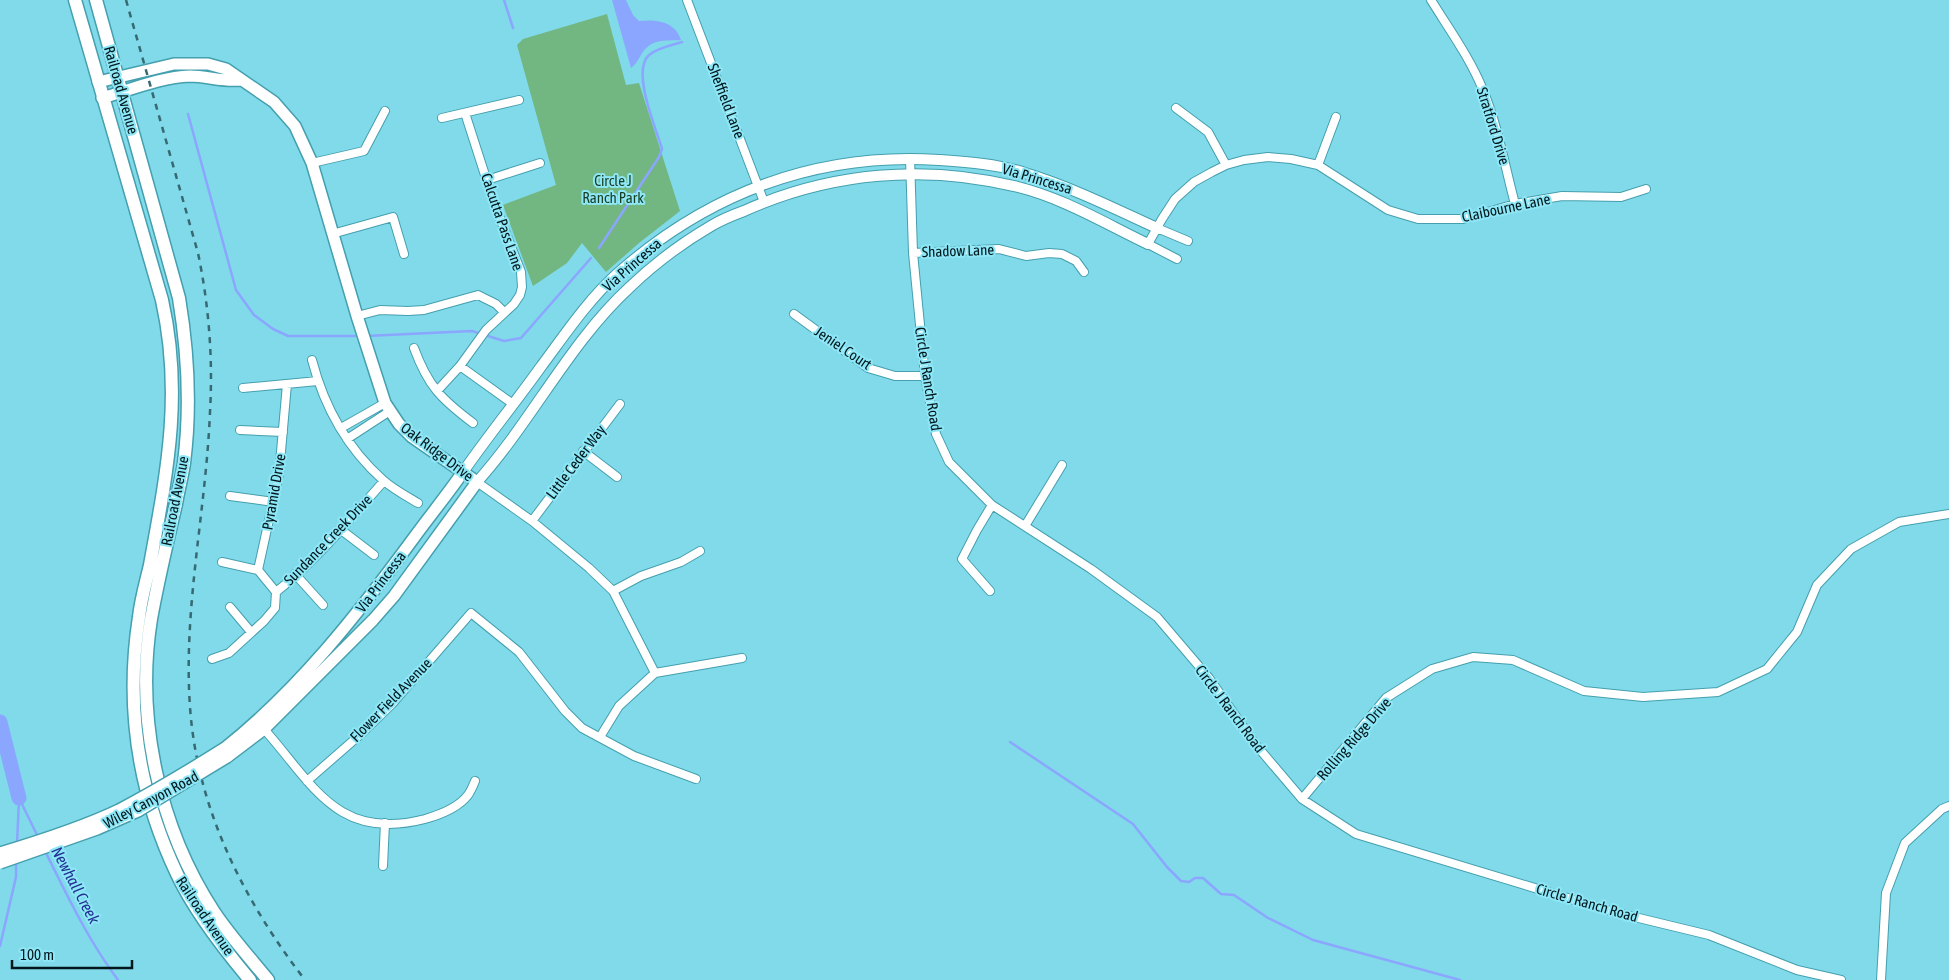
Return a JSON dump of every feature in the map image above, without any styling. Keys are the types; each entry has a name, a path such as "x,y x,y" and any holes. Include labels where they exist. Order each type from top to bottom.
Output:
{"main road":[{"name":"Railroad Avenue","path":"75,0 162,300 168,329 172,366 173,418 166,476 139,615 133,664 133,712 138,758 158,826 177,875 204,919 250,980"},
{"name":"Railroad Avenue","path":"96,0 179,298 185,334 188,386 184,465 151,619 146,693 150,736 158,779 173,832 194,876 215,913 268,980"},
{"name":"Oak Ridge Drive","path":"98,82 159,66 190,63 208,64 226,69 269,98 286,115 303,141 312,164 357,316 388,407 399,424 412,437 477,482"},
{"path":"102,98 188,76 204,77 226,82 240,80"},
{"name":"Via Princessa","path":"259,727 369,600 462,472"},
{"name":"Via Princessa","path":"259,727 344,650 389,602 477,482"},
{"name":"Wiley Canyon Road","path":"0,863 96,829 138,811 226,753 259,727"},
{"name":"Wiley Canyon Road","path":"0,853 79,826 117,810 226,753"}],"street":[{"name":"Sheffield Lane","path":"687,0 764,202"},
{"name":"Stratford Drive","path":"1431,0 1466,55 1483,88 1515,204"},
{"path":"442,118 519,100"},
{"path":"1176,108 1208,132 1226,166"},
{"path":"312,164 364,151 385,111"},
{"name":"Calcutta Pass Lane","path":"437,391 460,366 486,330 514,304 520,295 522,287 521,272 494,203 466,113"},
{"path":"1318,165 1336,117"},
{"name":"Claibourne Lane","path":"1148,244 1175,199 1194,182 1226,166 1244,160 1268,157 1291,159 1318,165 1388,210 1418,219 1464,220 1515,204 1562,196 1621,197 1646,189"},
{"name":"Via Princessa","path":"462,472 589,303 616,275 661,239 690,219 758,186 794,174 848,162 884,159 910,158 993,165 1024,172 1078,192 1188,241"},
{"name":"Circle J Ranch Road","path":"910,158 913,253 925,376 936,434 949,462 992,505 1091,569 1157,617 1209,678 1256,745 1302,800 1356,834 1614,912 1709,935 1797,970 1841,980"},
{"path":"487,180 540,163"},
{"name":"Via Princessa","path":"477,482 586,337 630,287 682,245 712,225 764,202 805,188 835,181 871,176 910,174 973,178 1020,188 1072,207 1177,259"},
{"path":"332,234 393,217 404,254"},
{"name":"Shadow Lane","path":"913,253 999,249 1026,256 1049,253 1062,254 1076,261 1084,272"},
{"path":"357,316 380,310 408,312 424,310 478,295 496,304 504,312"},
{"name":"Jeniel Court","path":"794,314 868,368 895,376 925,376"},
{"path":"414,348 422,370 437,391 448,404 473,423"},
{"path":"312,360 318,381 333,417 356,453 384,481 418,503"},
{"path":"460,366 513,404"},
{"path":"243,388 318,381"},
{"name":"Pyramid Drive","path":"258,570 279,474 287,384"},
{"name":"Little Ceder Way","path":"532,521 620,404"},
{"path":"341,428 388,407"},
{"path":"346,439 388,407"},
{"path":"240,430 284,432"},
{"path":"583,451 617,477"},
{"path":"1025,526 1062,465"},
{"name":"Sundance Creek Drive","path":"212,659 229,653 264,621 275,608 276,592 340,529 384,481"},
{"name":"Oak Ridge Drive","path":"477,482 532,521 613,591 655,673"},
{"path":"230,496 274,502"},
{"path":"990,591 962,559 992,505"},
{"name":"Rolling Ridge Drive","path":"1302,800 1386,698 1432,669 1473,657 1513,660 1584,692 1643,697 1718,692 1767,669 1797,632 1817,585 1851,549 1899,522 1949,514"},
{"path":"340,529 374,555"},
{"path":"613,591 642,576 681,562 700,551"},
{"path":"222,562 258,570 276,592"},
{"path":"295,574 323,605"},
{"path":"230,607 251,632"},
{"name":"Flower Field Avenue","path":"306,782 392,704 471,613 519,652 565,711 582,728 600,737"},
{"path":"696,779 634,756 600,737 619,706 655,673 742,658"},
{"path":"259,727 306,782 326,801 345,814 364,822 407,824 435,816 454,807 468,796 475,781"},
{"path":"1881,980 1886,893 1892,876 1906,843 1942,809 1949,806"},
{"path":"383,866 385,823"}],"green space":[{"name":"Circle J Ranch Park","path":"607,14 626,85 639,83 680,211 606,272 582,243 567,263 533,286 503,205 556,185 517,45 523,39"}],"water":[{"path":"612,0 626,0 633,15 639,21 652,20 670,25 681,40 658,41 654,43 645,50 631,68"}],"waterway":[{"path":"504,0 513,28"},
{"path":"599,248 659,157 662,149 646,100 643,73 644,63 649,55 656,50 682,42"},
{"path":"188,114 236,290 254,315 273,329 288,336 361,336"},
{"path":"366,336 472,331 504,341 521,338 591,258"},
{"path":"0,722 19,798"},
{"path":"1010,742 1133,824 1167,867 1181,881 1189,882 1195,878 1203,878 1221,894 1234,895 1268,918 1313,940 1460,980"},
{"name":"Newhall Creek","path":"19,798 38,837"},
{"path":"17,844 19,799"},
{"name":"Newhall Creek","path":"45,851 88,933 118,980"},
{"path":"0,946 16,877 16,862"}],"railway":[{"path":"126,0 198,253 209,332 211,392 208,449 192,596 190,633 190,707 194,745 202,782 227,852 262,918 305,980"}]}
